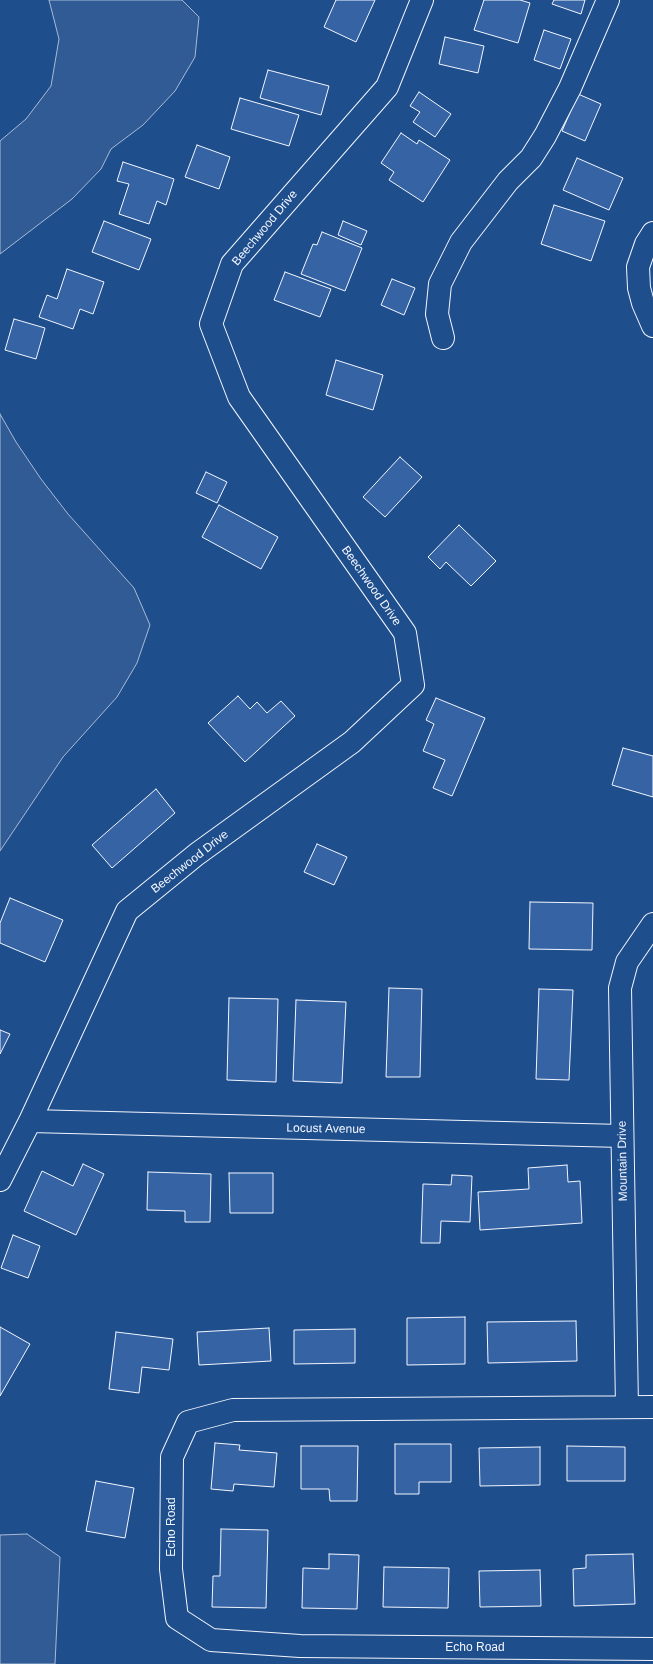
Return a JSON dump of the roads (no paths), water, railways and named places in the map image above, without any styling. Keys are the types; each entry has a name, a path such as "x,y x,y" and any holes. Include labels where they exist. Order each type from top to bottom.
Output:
{"street":[{"name":"Beechwood Drive","path":"0,1180 30,1121 127,912 197,854 352,742 413,685 405,633 239,397 211,324 232,264 386,87 422,0"},
{"path":"442,338 437,314 440,284 461,242 508,181 531,158 545,136 570,88 608,0"},
{"path":"653,234 646,244 638,267 639,288 643,303 653,326"},
{"name":"Mountain Drive","path":"627,1407 620,988 628,962 653,924"},
{"name":"Locust Avenue","path":"30,1121 622,1136"},
{"name":"Echo Road","path":"653,1407 232,1410 188,1422 172,1457 171,1569 177,1618 211,1640 300,1646 653,1649"}]}
